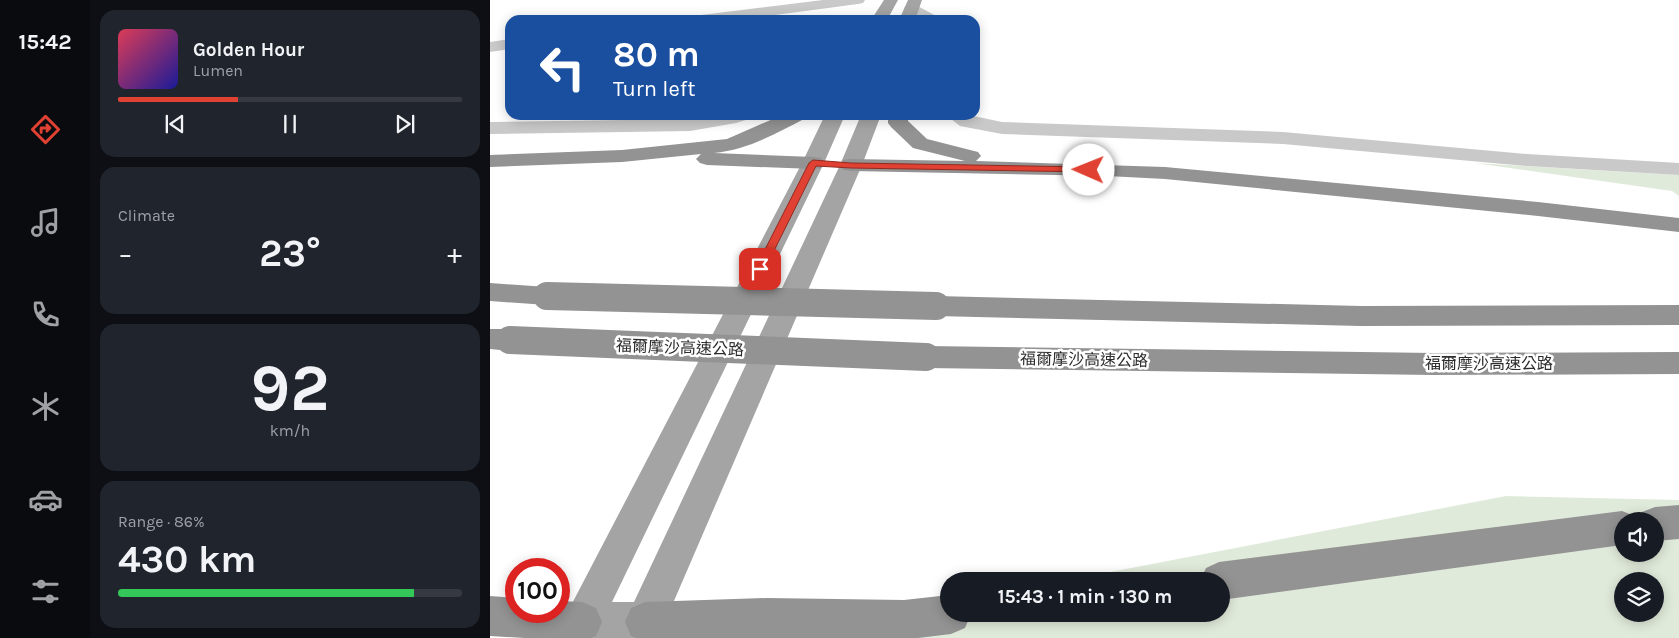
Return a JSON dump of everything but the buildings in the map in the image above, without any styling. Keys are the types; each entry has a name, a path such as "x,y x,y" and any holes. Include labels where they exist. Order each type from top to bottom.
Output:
{"highway":[{"path":"622,156 730,145 766,131 787,120"},
{"path":"898,120 920,144 971,156 1107,170"},
{"path":"490,160 622,156 813,163"},
{"path":"851,165 1107,170 1165,173 1679,225"},
{"path":"490,292 548,296 1361,316 1679,315"},
{"name":"福爾摩沙高速公路","path":"500,340 926,356 1434,364 1679,363"},
{"path":"1664,523 1679,522"},
{"path":"1230,580 1614,529"},
{"path":"490,616 578,630"},
{"path":"642,630 767,618 904,620 940,616"},
{"path":"856,638 904,620"}],"main road":[{"path":"833,120 813,163 578,630 642,630 851,165 869,120"},
{"path":"813,163 851,165"}],"lane":[{"path":"740,15 858,0"},
{"path":"911,9 923,15"},
{"path":"855,15 885,10"},
{"path":"490,47 505,45"},
{"path":"490,128 690,125 729,120"},
{"path":"963,120 1002,128 1283,138 1527,160 1679,169"}],"green space":[{"path":"1474,163 1679,175 1679,196 1672,191"},
{"path":"1506,496 1679,500 1679,638 796,638 940,615 940,622 1230,622 1230,572 1110,572"}],"route":[{"path":"760,269 813,163 1089,170"}]}
